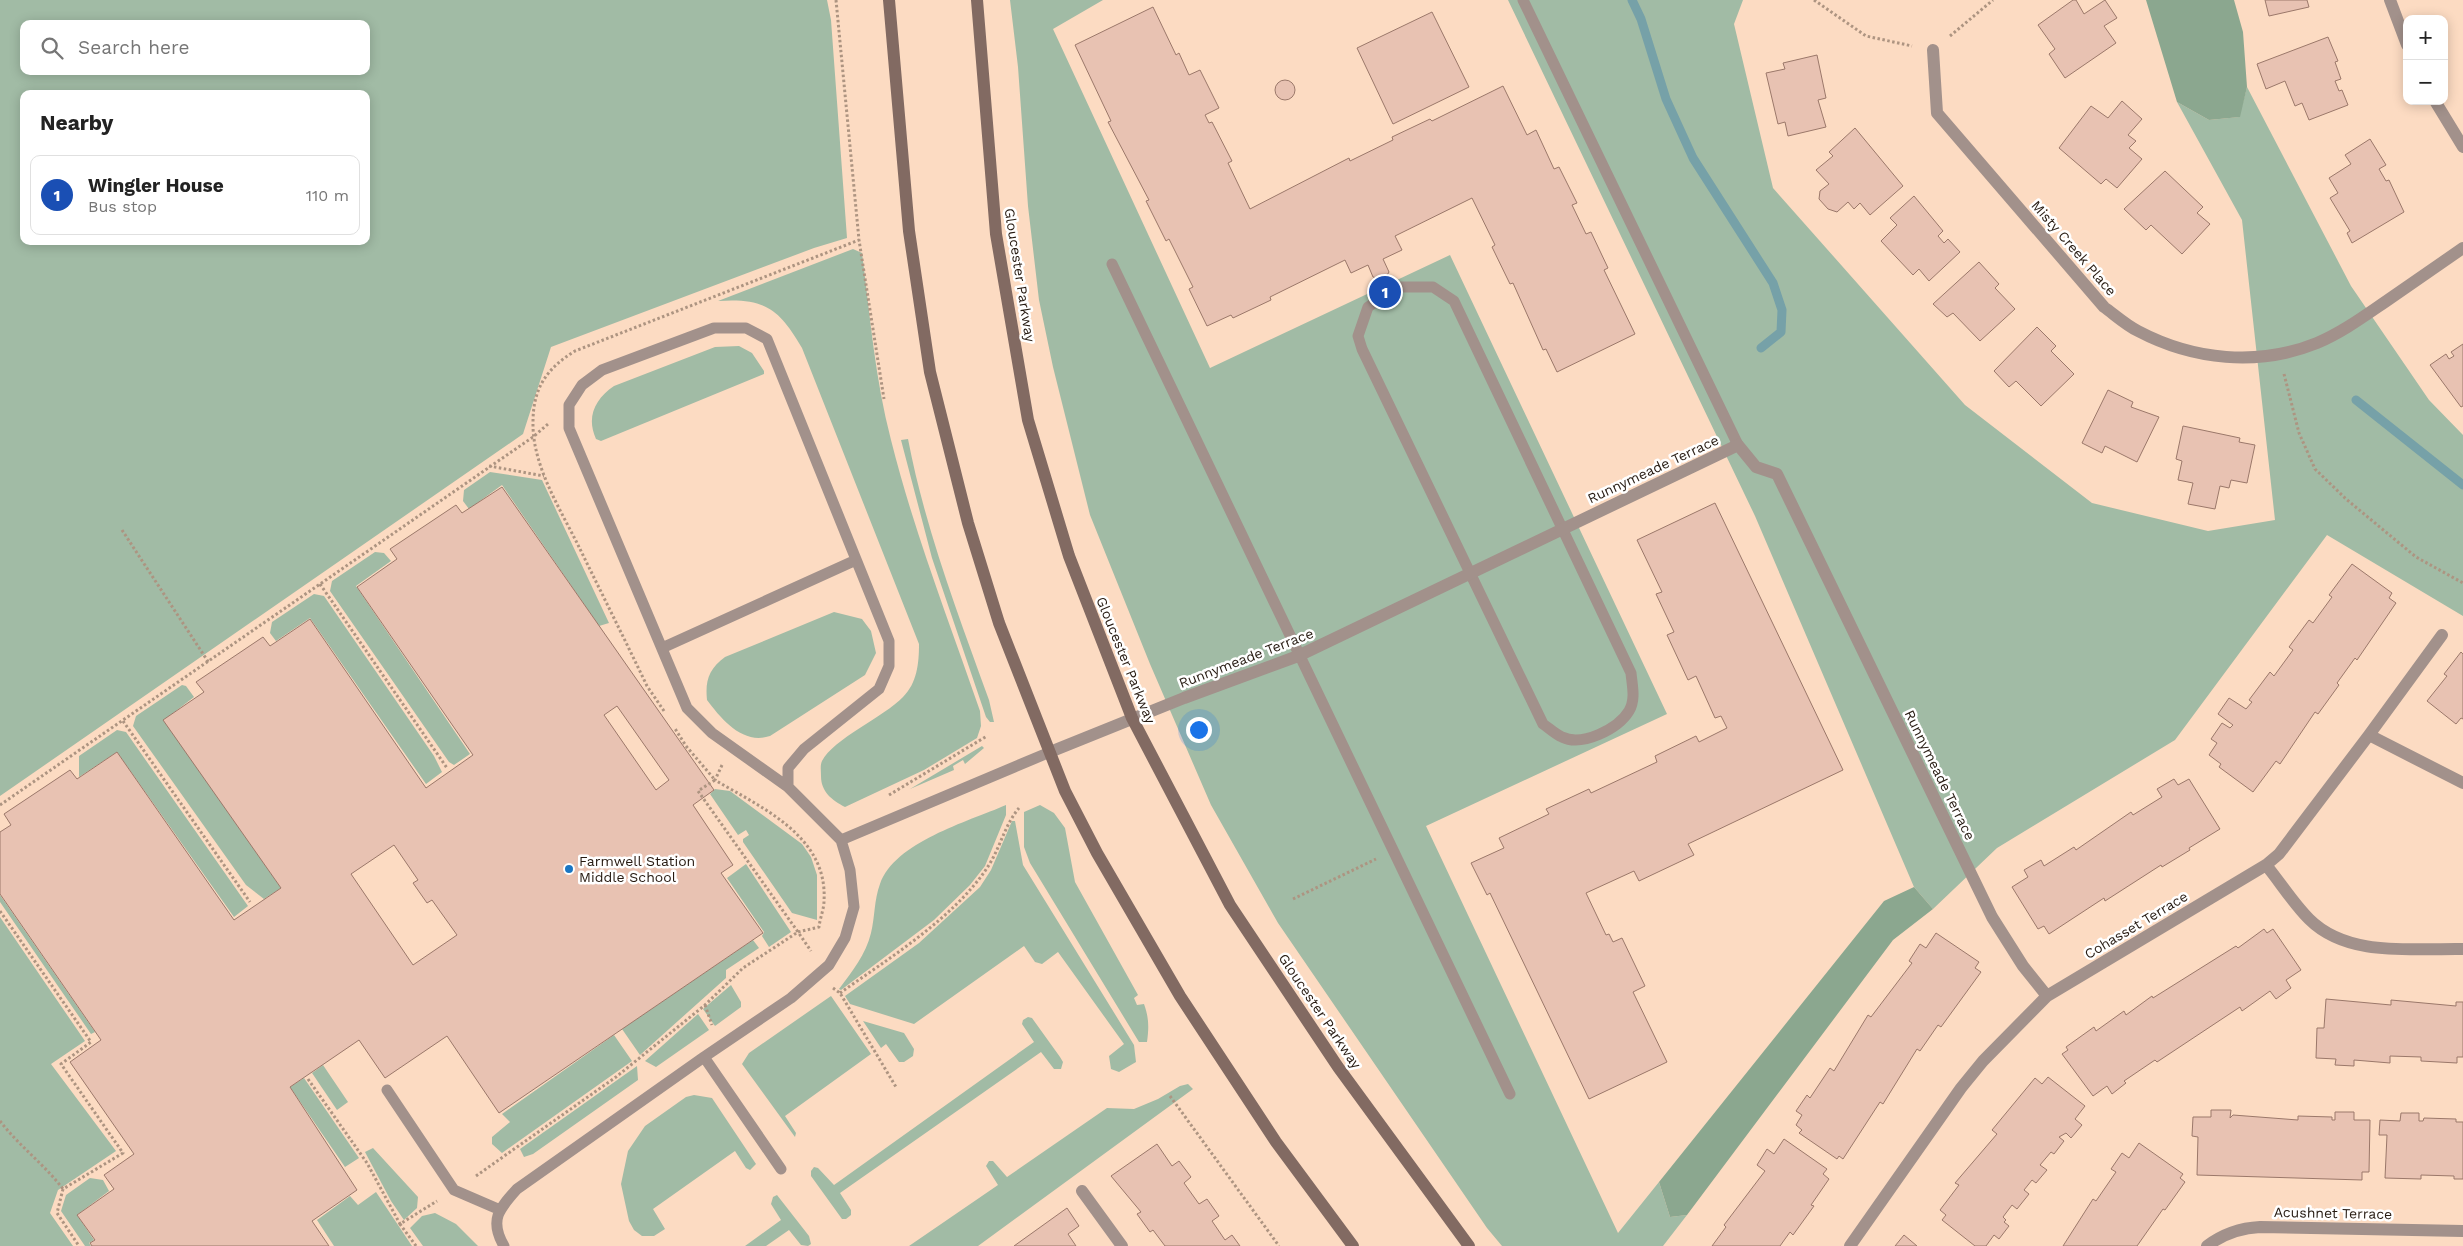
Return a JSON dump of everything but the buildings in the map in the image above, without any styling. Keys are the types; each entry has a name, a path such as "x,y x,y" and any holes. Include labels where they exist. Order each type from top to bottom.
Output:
{"main road":[{"path":"889,0 909,231 930,372 970,532 999,623 1065,790 1097,853 1180,996 1276,1142 1353,1246"},
{"name":"Gloucester Parkway","path":"977,0 996,234 1028,420 1069,556 1132,718 1230,905 1338,1067 1469,1246"}],"street":[{"path":"2390,0 2403,34"},
{"name":"Misty Creek Place","path":"1933,50 1937,113 2104,306 2136,330 2167,345 2205,355 2241,358 2280,354 2317,343 2351,325 2463,248"},
{"path":"2437,105 2463,146"},
{"name":"Runnymeade Terrace","path":"1050,752 1132,718 1298,656 1738,445 1756,467 1777,474 1992,917 2023,966 2047,996"},
{"name":"Cohasset Terrace","path":"1850,1246 1972,1074 2047,996 2266,865 2279,854 2370,735 2442,635"},
{"path":"2370,735 2463,783"},
{"path":"2266,865 2309,919 2332,935 2358,945 2463,949"},
{"path":"1082,1191 1122,1246"},
{"name":"Acushnet Terrace","path":"2207,1246 2228,1234 2244,1228 2260,1227 2463,1231"}],"lane":[{"path":"1523,0 1738,445"},
{"path":"1112,264 1298,656 1510,1094"},
{"path":"1398,287 1433,287 1454,301 1563,528 1630,673 1634,694 1629,710 1613,728 1587,739 1563,738 1543,724 1362,349 1358,336 1368,307 1398,287"},
{"path":"504,1246 496,1232 498,1209 517,1189 704,1057 792,998 829,965 845,938 854,907 850,870 842,840 788,786 712,733 688,708 569,428 569,405 582,385 602,370 714,328 746,328 767,339 889,641 889,666 879,689 804,749 788,768 788,786"},
{"path":"662,648 856,560"},
{"path":"842,840 1050,752"},
{"path":"704,1057 781,1168"},
{"path":"387,1090 454,1190 498,1209"}],"path":[{"path":"836,0 859,240 884,399"},
{"path":"1814,0 1866,36 1933,50 1993,0"},
{"path":"2280,354 2299,433 2315,469 2346,499 2416,557 2463,583"},
{"path":"0,805 209,663 489,466 534,437 569,405"},
{"path":"534,437 544,476 647,686 666,716"},
{"path":"489,466 544,476"},
{"path":"122,530 209,663"},
{"path":"320,584 447,768"},
{"path":"123,721 250,902"},
{"path":"400,1224 501,1160 616,1076 704,1005 743,968 798,932 819,927 824,900 819,865 808,845 779,818 715,780 686,746 671,724"},
{"path":"880,798 987,736"},
{"path":"731,746 715,780 698,790 811,951"},
{"path":"840,994 918,938 967,892 988,868 1008,821 1019,808"},
{"path":"1293,899 1392,851"},
{"path":"0,910 91,1042 61,1064 123,1153 63,1189 57,1213 79,1246"},
{"path":"831,986 840,994 896,1088"},
{"path":"704,1005 714,1030"},
{"path":"308,1078 367,1162 400,1224 416,1246"},
{"path":"1170,1096 1279,1246"},
{"path":"0,1121 15,1140 52,1174 63,1189"}],"green space":[{"path":"0,0 827,0 831,20 847,238 814,248 551,347 523,434 0,796"},
{"path":"1010,0 1103,0 1053,29 1210,368 1450,255 1667,714 1426,826 1618,1233 1659,1182 1670,1217 1687,1215 1663,1246 1502,1246 1487,1228 1278,923 1211,805 1150,664 1090,515 1053,367 1039,300 1028,206 1018,67"},
{"path":"1508,0 1743,0 1734,24 1773,188 1965,405 2092,503 2208,531 2275,520 2242,220 2177,102 2209,120 2239,117 2247,87 2351,286 2429,400 2463,435 2463,616 2327,535 2175,740 1997,848 1933,909 1914,887 1755,516"},
{"path":"2146,0 2234,0 2243,32 2247,87 2240,117 2209,120 2177,102"},
{"path":"853,249 862,253 881,394 900,474 921,542 980,711 981,726 977,738 924,770 845,807 832,798 823,787 821,782 822,761 847,736 895,705 908,692 916,673 919,644 802,348 794,334 786,323 769,308 747,301 718,301"},
{"path":"739,346 752,353 764,374 601,441 596,439 592,423 594,409 607,391 614,386 715,347"},
{"path":"908,439 923,505 933,538 989,700 994,722 990,722 986,717 932,558 901,440"},
{"path":"490,472 542,480 609,623 599,626 502,485 469,509 463,501 464,490"},
{"path":"375,552 384,553 391,561 356,586 470,754 454,765 449,762 330,591 332,581"},
{"path":"314,594 324,596 434,756 442,772 426,784 310,618 276,641 270,633 272,622"},
{"path":"834,612 862,619 871,631 876,653 865,675 770,736 751,737 742,734 726,723 707,700 709,676 715,666 725,657"},
{"path":"182,685 186,686 194,697 164,720 281,888 264,899 246,885 133,726 136,716"},
{"path":"117,730 126,732 248,906 234,917 117,752 79,777 79,756"},
{"path":"982,746 984,748 965,764 963,760 953,766 954,770 910,789"},
{"path":"715,789 730,791 802,844 811,857 817,875 817,920 792,913 743,842 743,839 749,835 746,830 738,835 710,794"},
{"path":"1006,805 1006,815 985,866 970,885 934,920 841,990 839,989 854,969 869,941 878,890 888,869 901,856 934,835"},
{"path":"1040,805 1054,813 1065,828 1075,882 1138,995 1134,998 1137,1005 1144,1004 1148,1023 1147,1042 1139,1042 1030,863 1024,847 1024,812"},
{"path":"1012,821 1015,821 1023,865 1134,1045 1136,1062 1119,1072 1111,1069 1109,1056 1124,1044 1058,952 1042,964 1035,962 1024,946 914,1024 850,1004 845,996 919,943 980,887 991,870"},
{"path":"746,864 791,932 769,947 762,936 764,932 727,878"},
{"path":"1914,887 1933,909 1893,940 1687,1215 1670,1217 1659,1182 1884,901"},
{"path":"0,895 95,1032 91,1034 0,902"},
{"path":"0,917 85,1041 51,1064 116,1151 58,1190 50,1213 73,1246 0,1246"},
{"path":"753,940 759,948 726,970 726,978 640,1055 622,1029"},
{"path":"731,985 741,1002 741,1007 715,1026 703,1009"},
{"path":"831,996 871,1054 785,1116 796,1133 795,1137 742,1064 749,1053"},
{"path":"698,1014 709,1030 656,1067 645,1061"},
{"path":"1028,1017 1032,1018 1060,1057 1063,1062 1061,1069 1054,1069 1041,1052 840,1193 851,1210 851,1215 846,1219 842,1219 811,1176 811,1171 814,1167 818,1168 834,1185 1034,1042 1022,1024 1023,1020"},
{"path":"863,1021 904,1033 914,1049 913,1056 904,1062 899,1062 886,1044 881,1048"},
{"path":"614,1035 632,1061 502,1153 492,1144 492,1137 510,1122 502,1114"},
{"path":"323,1065 348,1102 337,1110 312,1073"},
{"path":"637,1066 638,1080 533,1154 524,1157 520,1149"},
{"path":"304,1078 359,1158 345,1167 290,1087"},
{"path":"1188,1084 1193,1089 978,1246 909,1246 998,1185 986,1166 989,1161 993,1161 1007,1177 1107,1108 1134,1109 1158,1099 1180,1086"},
{"path":"694,1095 712,1098 756,1164 750,1170 746,1168 735,1151 653,1209 665,1229 654,1236 642,1236 634,1230 629,1221 621,1184 628,1151 645,1126 686,1097"},
{"path":"373,1148 418,1197 417,1208 404,1220 391,1201 365,1152"},
{"path":"90,1178 103,1180 109,1191 77,1215 94,1240 89,1243 91,1246 85,1246 61,1211 66,1195"},
{"path":"376,1192 412,1246 334,1246 317,1220 350,1196 358,1205"},
{"path":"777,1195 809,1236 811,1244 808,1246 801,1245 789,1230 766,1246 745,1246 781,1220 771,1204 773,1197"},
{"path":"435,1213 456,1224 478,1246 423,1246 410,1228 422,1216"}],"waterway":[{"path":"1632,0 1641,19 1666,99 1693,158 1773,283 1782,310 1781,332 1761,348"},
{"path":"2356,400 2463,485"}],"place":[{"name":"Wingler House","path":"1385,292"},
{"name":"Farmwell Station Middle School","path":"569,869"}]}
